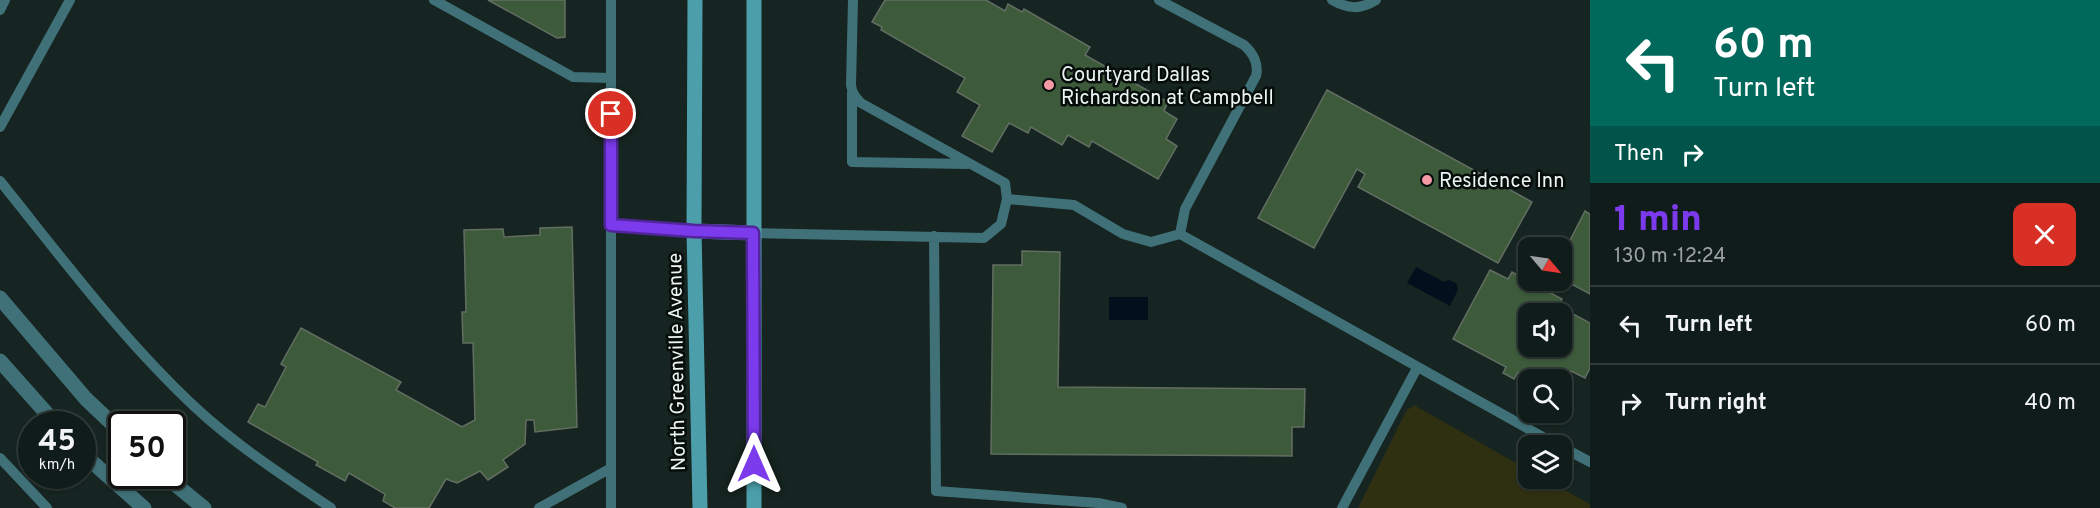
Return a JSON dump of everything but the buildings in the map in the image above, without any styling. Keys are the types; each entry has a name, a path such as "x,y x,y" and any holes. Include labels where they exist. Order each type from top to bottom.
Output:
{"main road":[{"name":"North Greenville Avenue","path":"695,0 694,231 700,508"},
{"path":"754,0 754,508"},
{"path":"694,231 753,233"}],"street":[{"path":"0,298 86,399 108,420"},
{"path":"0,361 44,411"},
{"path":"96,465 144,508"},
{"path":"181,489 204,508"}],"lane":[{"path":"0,10 5,0"},
{"path":"0,127 70,0"},
{"path":"434,0 573,77 611,78"},
{"path":"611,0 611,508"},
{"path":"853,0 852,162 970,164"},
{"path":"1159,0 1244,45 1257,66 1256,76 1185,209 1180,234"},
{"path":"1332,0 1345,7 1353,8 1376,0"},
{"path":"753,233 984,237 1001,224 1007,199 1005,183 861,103 852,93"},
{"path":"0,181 135,345 196,408 315,504 331,508"},
{"path":"1007,199 1074,205 1124,234 1151,242 1180,234 1540,435"},
{"path":"611,225 694,231"},
{"path":"934,236 936,491 1098,503 1122,508"},
{"path":"1342,508 1417,368"},
{"path":"1572,452 1590,462"},
{"path":"0,458 47,508"},
{"path":"539,508 611,468"}],"shaded area":[{"path":"1414,405 1518,464 1518,489 1562,489 1590,504 1590,508 1358,508 1406,411"}],"water":[{"path":"1416,267 1444,282 1449,280 1456,283 1458,290 1450,306 1407,283"},
{"path":"1109,297 1148,297 1148,320 1109,320"}],"place":[{"name":"Courtyard Dallas Richardson at Campbell","path":"1049,85"},
{"name":"Residence Inn","path":"1427,180"}],"route":[{"path":"611,114 611,225 753,233 754,464"}]}
